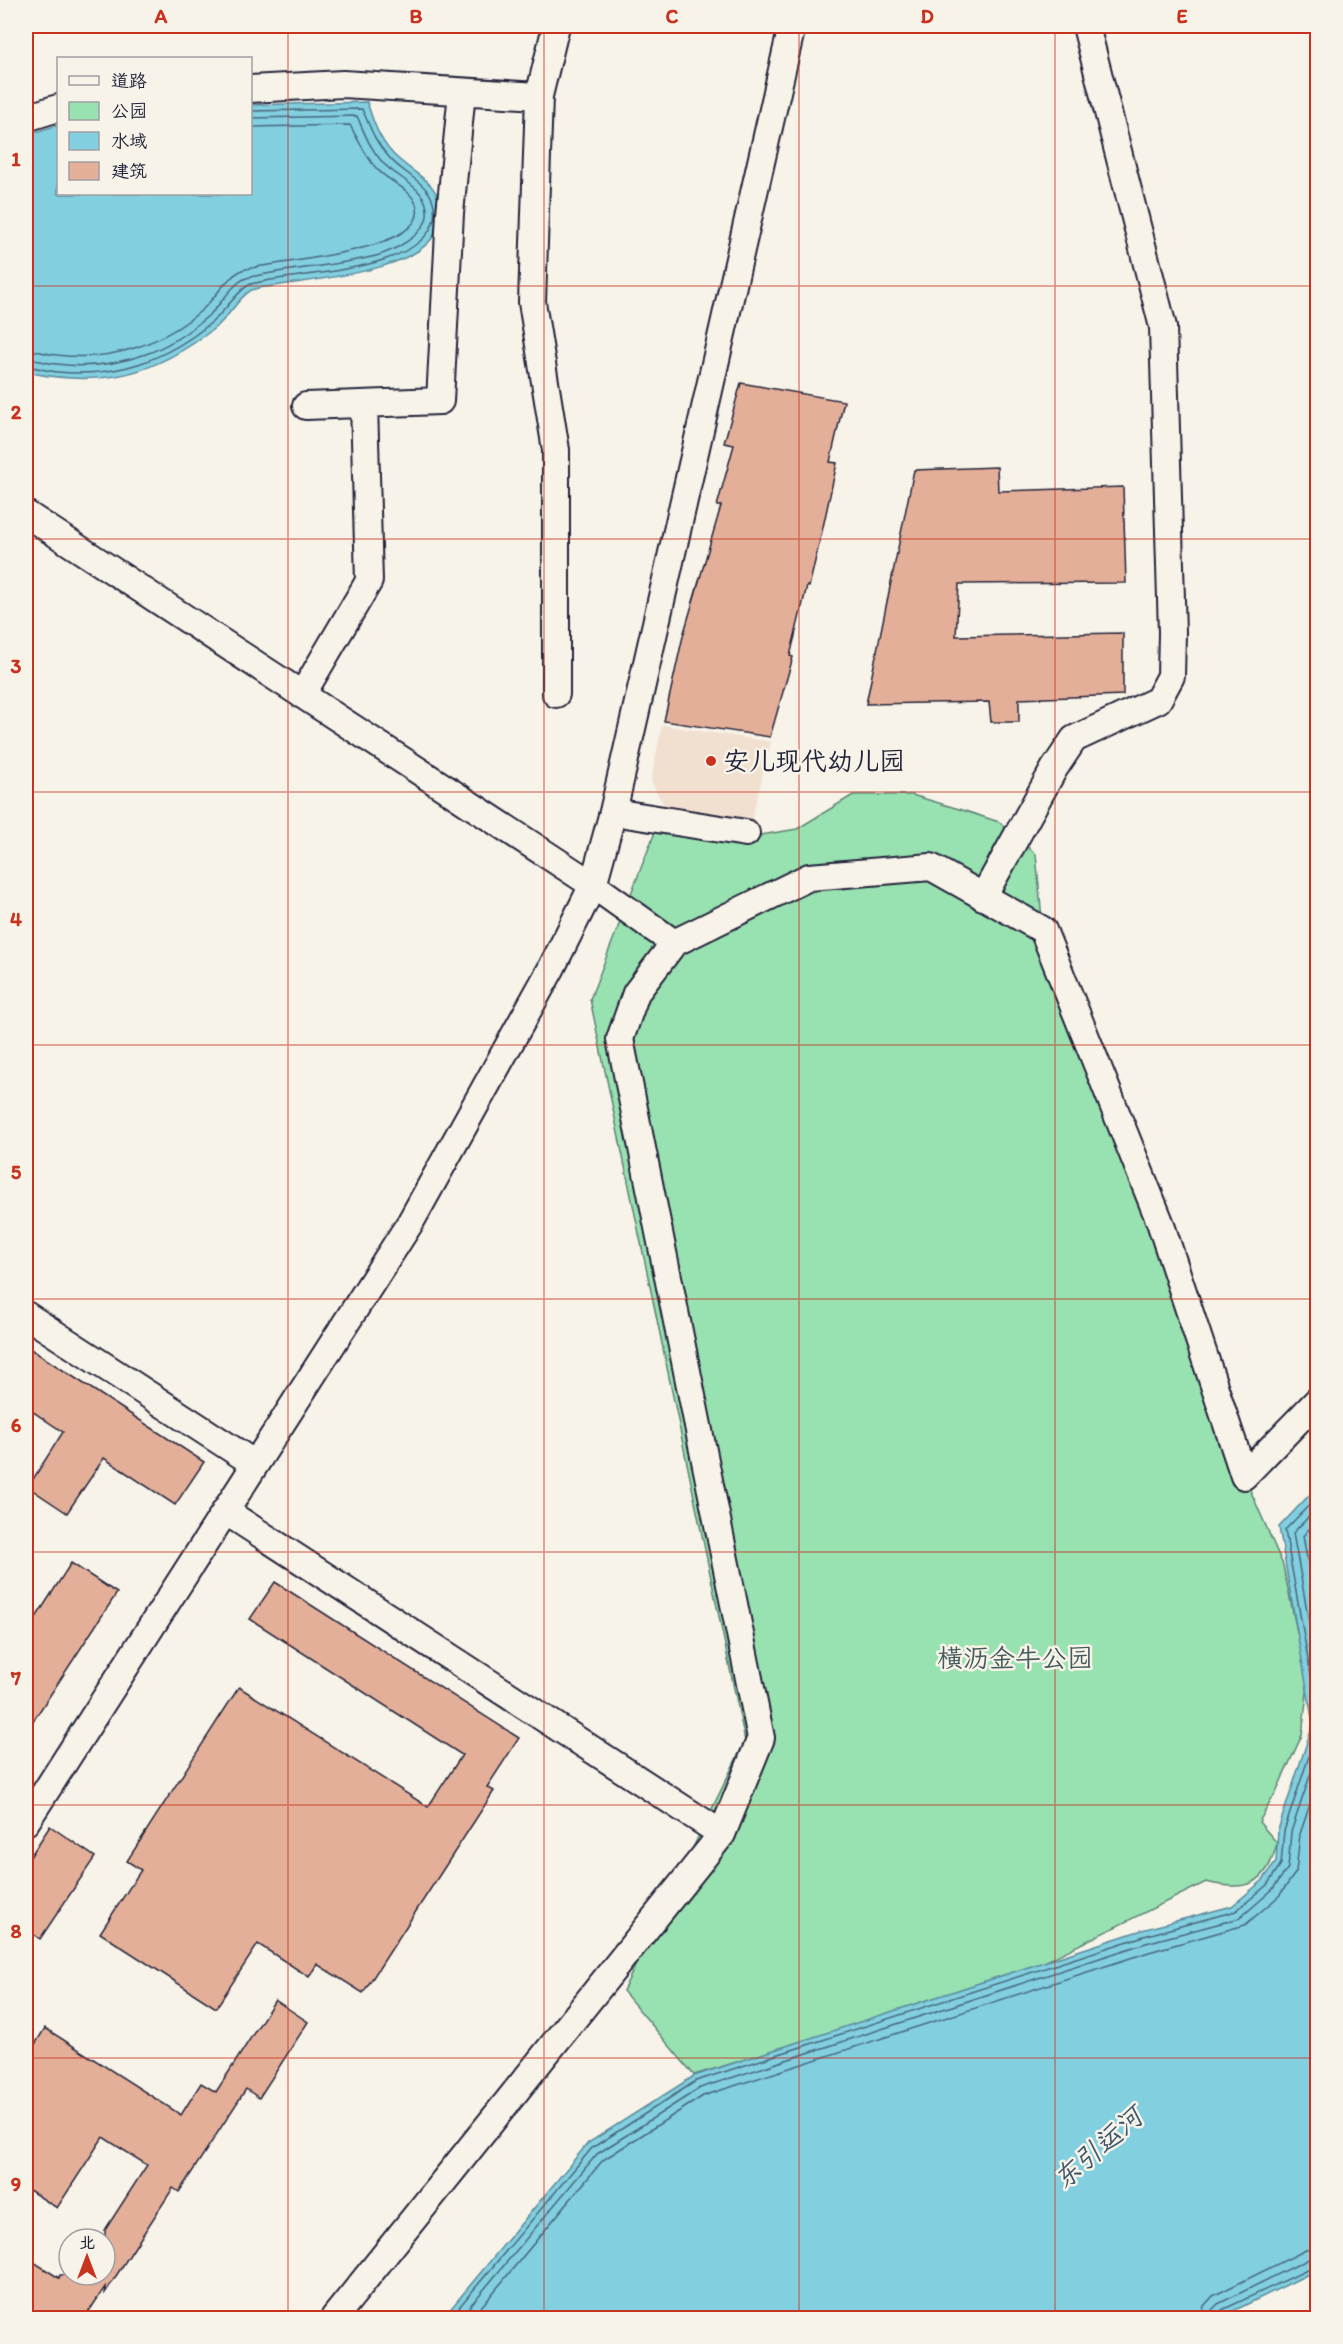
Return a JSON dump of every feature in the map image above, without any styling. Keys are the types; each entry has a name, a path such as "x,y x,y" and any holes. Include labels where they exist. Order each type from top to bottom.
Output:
{"street":[{"path":"556,26 538,96 532,302 556,450 556,694"},
{"path":"26,1822 410,1222 551,969 592,885 614,812 792,26"},
{"path":"983,897 1054,769 1074,739 1158,700 1171,676 1172,633 1163,327 1086,26"},
{"path":"252,89 343,84 538,96"},
{"path":"306,406 440,401 450,213 462,92"},
{"path":"26,118 57,108"},
{"path":"302,695 369,581 364,404"},
{"path":"26,514 592,885 674,943"},
{"path":"614,812 746,833"},
{"path":"334,2319 722,1834 761,1738 620,1040 636,993 674,943 809,878 931,867 1043,930 1160,1222 1244,1476 1317,1400"},
{"path":"26,1315 255,1464"},
{"path":"225,1511 722,1834"}],"shaded area":[{"name":"安儿现代幼儿园","path":"662,725 771,742 750,825 665,807 651,781"}],"green space":[{"name":"横沥金牛公园","path":"853,795 912,795 959,809 999,822 1036,854 1043,930 1244,1476 1283,1565 1308,1684 1302,1735 1276,1792 1259,1822 1277,1843 1267,1869 1253,1882 1233,1886 1206,1882 1008,1980 694,2075 623,1991 745,1741 590,999 655,832 730,840 797,829"}],"water":[{"path":"367,102 377,130 388,148 435,191 440,213 437,228 429,242 413,254 369,270 253,289 241,298 216,327 193,344 149,367 104,378 79,379 26,372 26,135 57,125 57,195 252,195 252,105"},
{"name":"东引运河","path":"1317,1487 1317,2270 1219,2318 443,2318 588,2143 694,2076 1142,1930 1232,1906 1262,1881 1276,1862 1278,1830 1313,1724 1279,1527"}],"building":[{"path":"741,383 844,401 830,462 837,463 823,527 790,656 793,657 770,737 664,721 683,636 721,506 717,506 734,445 724,443"},
{"path":"997,467 998,491 1123,487 1126,583 959,584 956,636 1123,633 1123,695 1019,699 1019,722 991,722 989,702 866,704 914,470"},
{"path":"26,1346 204,1462 175,1505 104,1458 67,1513 28,1487 63,1432 26,1407"},
{"path":"71,1563 117,1593 26,1732 26,1633"},
{"path":"275,1582 519,1738 487,1787 494,1791 363,1993 317,1964 309,1977 258,1944 216,2008 100,1933 141,1870 127,1861 239,1687 428,1807 462,1755 250,1619"},
{"path":"50,1826 95,1857 40,1939 26,1929 26,1863"},
{"path":"275,2000 308,2022 259,2098 246,2089 179,2192 173,2188 117,2274 117,2227 107,2227 147,2165 103,2137 57,2208 26,2188 26,2059 45,2028 181,2115 201,2083 216,2092"},
{"path":"26,2257 57,2277 57,2287 105,2287 84,2319 26,2319"}],"place":[{"name":"安儿现代幼儿园","path":"711,761"}]}
